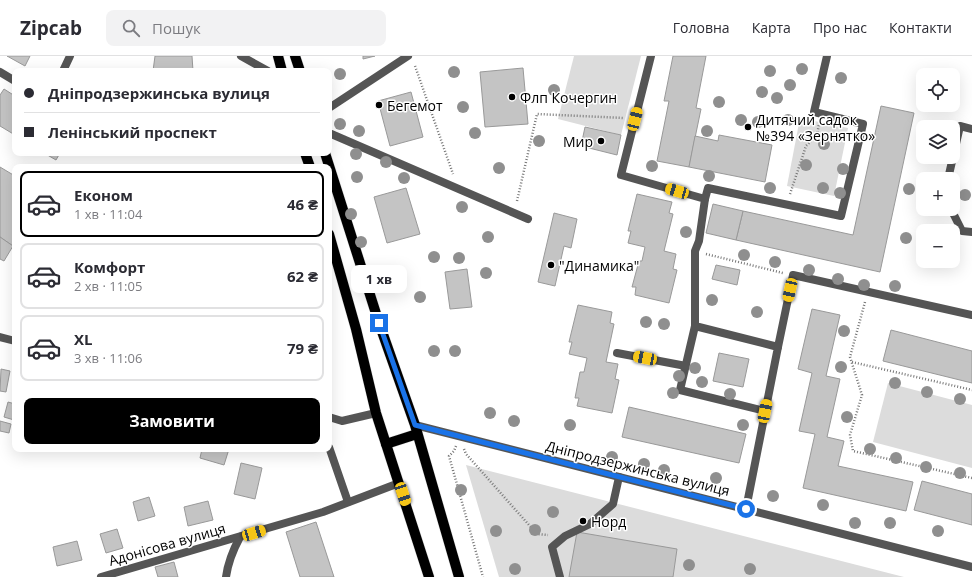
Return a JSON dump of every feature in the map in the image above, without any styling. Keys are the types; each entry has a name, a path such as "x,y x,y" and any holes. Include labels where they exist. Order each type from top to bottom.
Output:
{"main road":[{"path":"278,56 281,68"},
{"path":"295,56 299,68"},
{"path":"332,175 379,323 416,430 459,577"},
{"path":"332,245 356,329 376,413 429,577"},
{"path":"386,444 416,430"}],"street":[{"path":"64,68 70,56"},
{"path":"241,56 263,68"},
{"path":"332,106 408,56"},
{"path":"651,56 621,175 705,199"},
{"path":"765,411 680,390 695,326 695,252 699,240 708,188 841,216 863,124 814,112 827,56"},
{"path":"0,72 12,79"},
{"path":"950,172 960,126 972,129"},
{"path":"332,134 528,219"},
{"path":"954,216 962,231 972,232"},
{"path":"746,509 793,275 972,315"},
{"path":"695,326 778,347"},
{"path":"0,337 12,339"},
{"path":"617,353 686,366"},
{"path":"332,418 342,421 376,413"},
{"name":"Дніпродзержинська вулиця","path":"416,430 458,436 972,567"},
{"path":"331,452 348,502"},
{"path":"560,577 552,547 565,536 590,524 613,504 619,477"},
{"name":"Адонісова вулиця","path":"101,577 323,512 399,483"},
{"path":"226,577 232,552 240,537"}],"path":[{"path":"414,63 458,189"},
{"path":"514,214 537,114 635,119"},
{"path":"786,204 806,146 817,134 822,114"},
{"path":"695,252 793,275"},
{"path":"868,292 850,357 862,395 850,435 853,451 972,478"},
{"path":"851,361 972,390"},
{"path":"458,436 466,454 536,534 565,536"},
{"path":"458,436 454,451 449,456 483,577"}],"shaded area":[{"path":"574,56 641,56 621,135 558,119"},
{"path":"800,118 848,128 834,196 787,186"},
{"path":"888,383 972,405 972,468 873,442"},
{"name":"Норд","path":"466,465 904,577 499,577"}],"building":[{"path":"7,56 30,56 25,66"},
{"path":"155,56 192,56 193,68 153,68"},
{"path":"363,56 375,56 363,59"},
{"path":"673,56 706,56 696,108 701,109 689,167 657,161 669,101 664,101"},
{"path":"523,68 528,124 485,127 480,72"},
{"path":"4,89 12,94 12,133 0,126 0,95"},
{"path":"411,92 423,137 390,146 378,101"},
{"path":"881,106 914,113 880,272 736,240 743,211 853,235"},
{"name":"Мир","path":"585,127 621,135 617,155 581,146"},
{"path":"719,135 772,145 765,182 689,167 695,136 718,141"},
{"path":"49,156 58,156 56,160"},
{"path":"0,167 12,174 12,245 0,237"},
{"path":"406,188 420,234 387,243 374,197"},
{"path":"637,194 672,202 669,213 673,214 664,251 676,254 673,269 677,270 669,303 635,295 636,287 632,287 639,261 642,261 645,247 628,243 631,231 628,231"},
{"path":"713,204 743,211 736,240 706,233"},
{"name":"\"Динамика\"","path":"554,213 577,219 571,248 564,246 555,286 538,282"},
{"path":"0,237 12,245 12,248 4,261 0,259"},
{"path":"716,265 740,270 737,285 712,279"},
{"path":"467,269 472,307 450,309 445,272"},
{"path":"578,305 612,312 610,323 614,324 606,362 618,364 615,379 619,380 612,413 577,406 579,398 575,398 580,372 584,372 587,358 569,354 572,342 569,342"},
{"path":"812,309 840,315 826,376 840,379 827,437 844,441 838,466 913,482 906,511 803,488 815,434 799,431 812,373 798,369"},
{"path":"891,330 972,351 972,383 883,361"},
{"path":"719,353 749,359 743,387 713,381"},
{"path":"1,369 10,371 6,392 0,391"},
{"path":"8,402 12,403 12,419 4,417"},
{"path":"629,407 746,434 739,463 622,437"},
{"path":"0,421 11,424 9,433 0,431"},
{"path":"201,452 228,452 224,465 200,458"},
{"path":"241,463 262,468 255,499 234,494"},
{"path":"922,481 972,494 972,525 914,510"},
{"path":"149,497 155,516 138,521 133,502"},
{"path":"208,501 213,520 188,526 184,507"},
{"path":"316,522 334,577 300,577 286,532"},
{"path":"117,529 123,548 106,553 100,534"},
{"path":"577,532 677,549 673,577 569,577"},
{"path":"77,541 82,560 57,566 53,547"},
{"path":"174,562 178,577 158,577 155,567"}],"place":[{"name":"Флп Кочергин","path":"512,97"},
{"name":"Бегемот","path":"379,105"},
{"name":"Дитячий садок №394 «Зернятко»","path":"748,127"},
{"name":"Мир","path":"601,141"},
{"name":"\"Динамика\"","path":"551,265"},
{"name":"Норд","path":"583,521"}],"route":[{"path":"379,323 415,425 746,509"}]}
